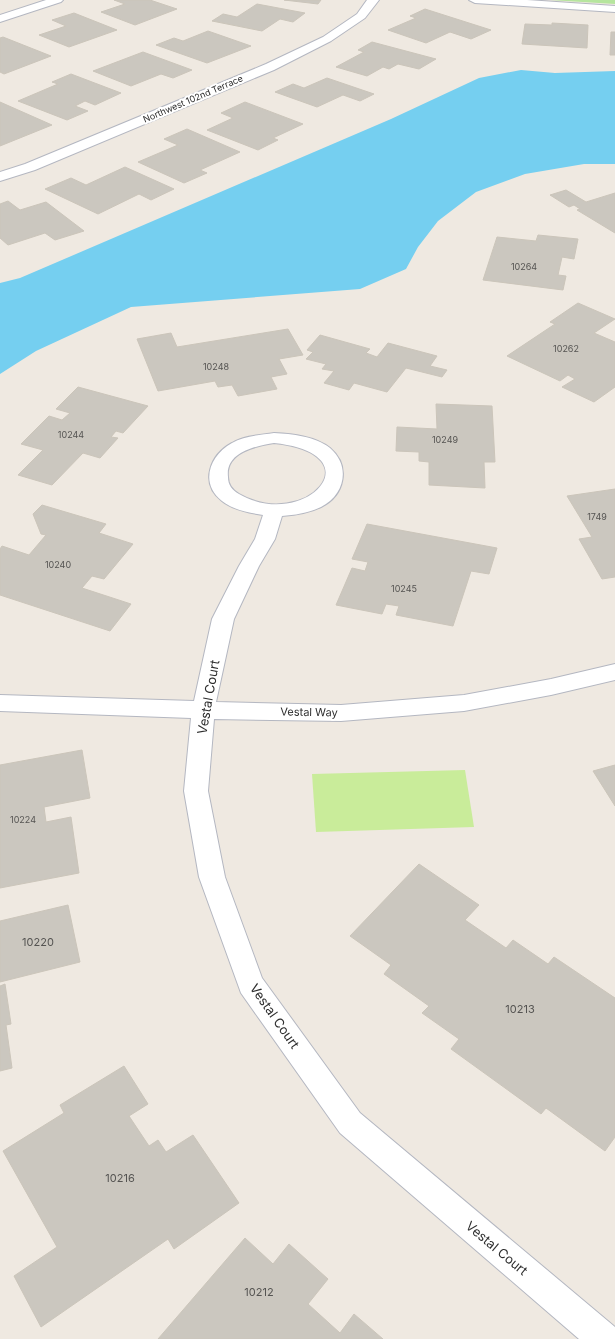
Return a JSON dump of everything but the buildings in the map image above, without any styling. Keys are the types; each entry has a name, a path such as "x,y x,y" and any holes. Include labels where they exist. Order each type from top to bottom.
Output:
{"street":[{"path":"0,19 57,0"},
{"name":"Northwest 102nd Terrace","path":"0,177 30,167 270,67 327,39 361,16 373,0"},
{"path":"475,0 615,9"},
{"path":"274,438 304,443 323,452 332,462 335,473 332,485 324,495 305,505 293,509 274,511 253,508 236,502 223,492 217,480 218,468 225,456 238,447 255,441 274,438"},
{"name":"Vestal Court","path":"274,511 265,539 249,566 223,619 204,710 196,791 212,877 251,984 350,1123 604,1339"},
{"name":"Vestal Way","path":"0,703 341,713 464,703 551,687 615,672"}],"green space":[{"path":"550,0 615,0 615,4"},
{"path":"465,770 474,827 316,832 312,774"}],"water":[{"path":"521,70 555,73 615,71 615,164 584,164 525,174 476,192 438,221 418,247 406,269 360,289 131,307 36,351 0,374 0,283 20,278 391,119 479,78"}]}
